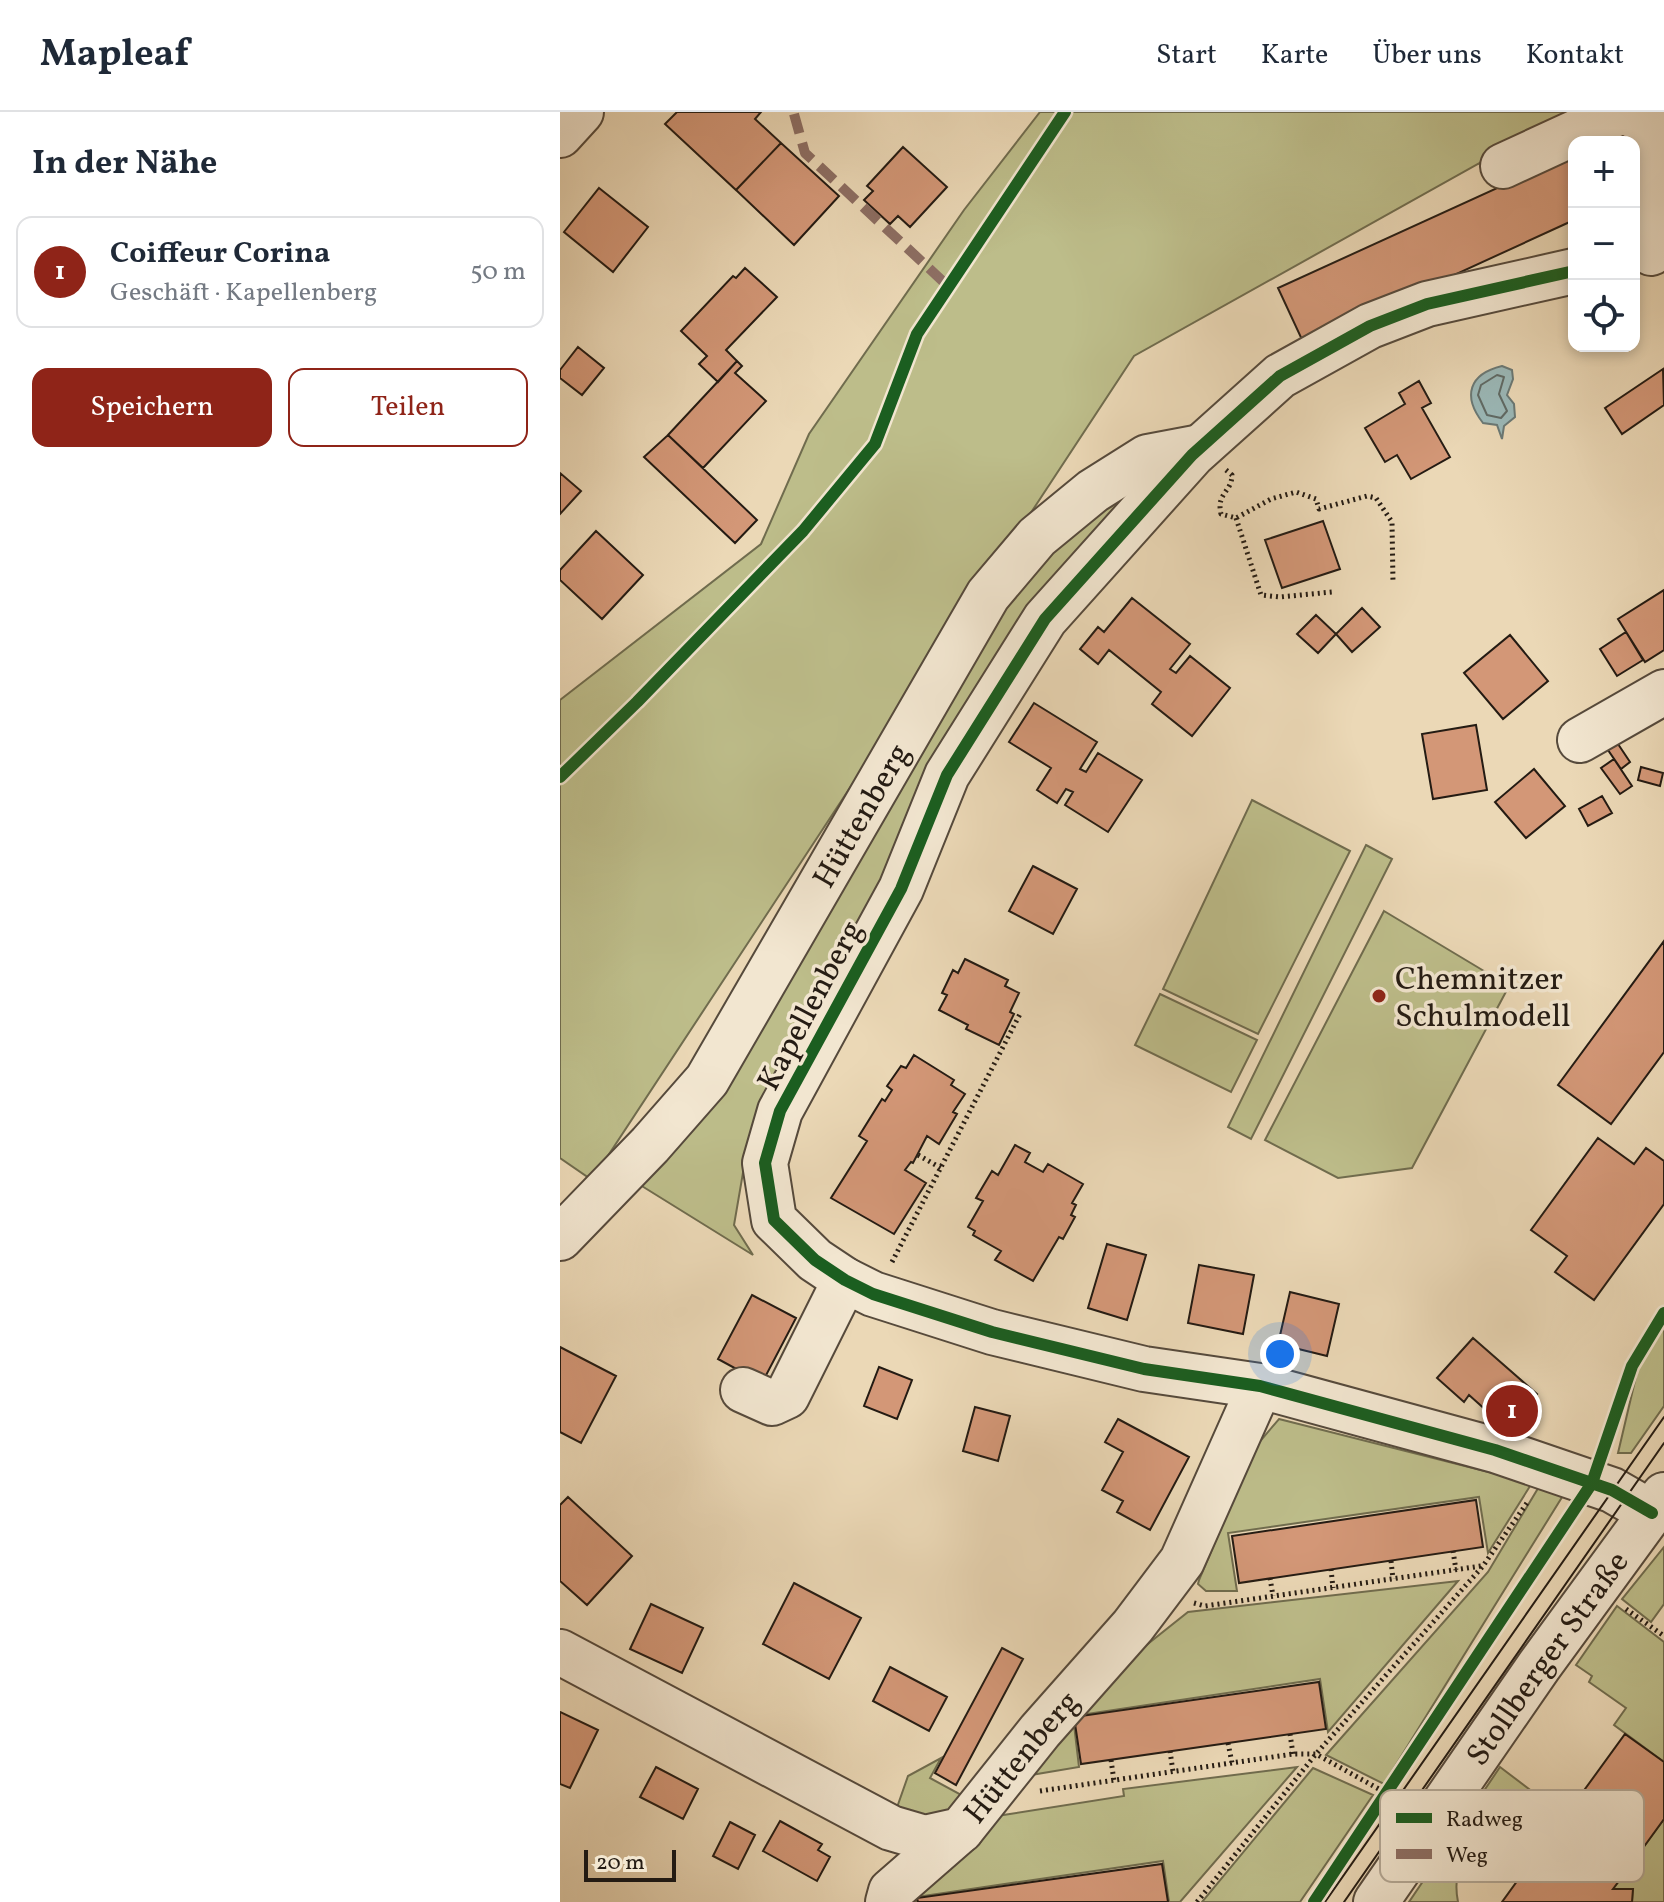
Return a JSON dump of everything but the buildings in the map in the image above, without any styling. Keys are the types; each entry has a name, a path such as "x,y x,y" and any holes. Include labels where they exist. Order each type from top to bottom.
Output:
{"street":[{"path":"560,135 581,112"},
{"path":"1503,166 1620,112"},
{"path":"1627,112 1648,124 1663,155 1647,206 1650,254"},
{"name":"Kapellenberg","path":"1568,272 1427,304 1370,326 1280,376 1196,451 1045,619 947,775 901,889 780,1111 765,1163 774,1220 815,1260 859,1287 992,1332 1129,1366 1260,1386 1495,1450 1626,1496 1658,1504"},
{"name":"Hüttenberg","path":"560,1238 650,1145 707,1080 988,595 1037,537 1093,491 1147,457 1196,451"},
{"path":"1580,740 1664,692"},
{"path":"743,1390 772,1403 787,1396 859,1287"},
{"name":"Hüttenberg","path":"560,1652 891,1828 925,1838 961,1830 1040,1731 1133,1626 1182,1561 1260,1386"},
{"name":"Stollberger Straße","path":"1452,1790 1658,1504"},
{"path":"888,1902 891,1891 961,1830"},
{"name":"Stollberger Straße","path":"1376,1902 1389,1882"}],"path":[{"path":"1196,451 1232,475 1232,482 1220,497 1220,507 1221,514 1236,518 1271,499 1296,492 1316,499 1319,509 1367,496 1376,498 1392,522 1393,583"},
{"path":"1236,518 1261,595 1280,597 1332,592"},
{"path":"859,1287 941,1168 1020,1014"},
{"path":"918,1155 941,1168"},
{"path":"1197,1902 1316,1754 1483,1566 1550,1469"},
{"path":"1453,1551 1456,1570"},
{"path":"1391,1561 1393,1579"},
{"path":"1158,1593 1205,1606 1483,1566"},
{"path":"1331,1569 1333,1588"},
{"path":"1270,1578 1273,1596"},
{"path":"1597,1588 1664,1636"},
{"path":"1290,1734 1293,1754"},
{"path":"1228,1743 1232,1763"},
{"path":"1170,1751 1173,1772"},
{"path":"996,1787 1021,1794 1293,1754 1316,1754 1381,1790"},
{"path":"1111,1760 1114,1781"}],"green space":[{"path":"1040,112 1577,112 1134,356 592,1180 560,1158 560,700 761,544 809,434 964,210"},
{"path":"1153,474 1082,547 745,1161 734,1225 753,1255 637,1183 850,840 1047,544"},
{"path":"1252,800 1350,851 1258,1034 1163,989"},
{"path":"1366,845 1392,859 1251,1139 1228,1127"},
{"path":"1384,911 1509,986 1412,1168 1338,1178 1265,1140"},
{"path":"1160,994 1257,1040 1231,1092 1135,1045"},
{"path":"1664,1327 1664,1406 1631,1453 1618,1453 1638,1368"},
{"path":"1279,1419 1532,1483 1488,1553 1479,1497 1228,1533 1237,1591 1206,1591 1198,1584 1199,1580 1256,1446"},
{"path":"1540,1485 1564,1494 1384,1784 1326,1755 1488,1572"},
{"path":"1664,1547 1664,1604 1651,1622 1622,1599"},
{"path":"1458,1581 1328,1732 1320,1679 1073,1716 1079,1767 1025,1776 1090,1690 1188,1612"},
{"path":"1617,1606 1664,1642 1664,1762 1614,1725 1626,1708 1589,1682 1592,1676 1576,1665"},
{"path":"941,1758 930,1778 967,1798 952,1817 894,1816 908,1776"},
{"path":"1297,1767 1180,1902 1169,1902 1163,1861 916,1897 916,1902 901,1902 997,1816 1124,1796 1123,1789"},
{"path":"1500,1767 1530,1790 1484,1790"},
{"path":"1313,1768 1373,1795 1300,1902 1202,1902"},
{"path":"1664,1819 1664,1902 1632,1902 1633,1889 1613,1889 1618,1882 1644,1882 1644,1846"},
{"path":"1422,1882 1456,1882 1458,1902 1409,1902"}],"water":[{"path":"1502,366 1512,370 1513,379 1507,395 1514,404 1515,417 1504,426 1502,439 1497,425 1483,423 1472,404 1471,395 1472,387 1482,374"}],"tram line":[{"path":"1403,1790 1664,1417"},
{"path":"1422,1790 1664,1443"},
{"path":"1325,1902 1380,1823"},
{"path":"1344,1902 1380,1850"}],"marked path":[{"path":"794,114 805,153 948,286"}],"cycle path":[{"path":"560,777 803,531 875,444 917,334 1065,112"},
{"path":"1568,272 1427,304 1370,326 1280,376 1192,455 1045,619 947,775 901,889 780,1111 765,1163 774,1220 815,1260 873,1294 992,1332 1144,1369 1260,1386 1495,1450 1612,1490 1652,1513"},
{"path":"1388,1790 1592,1483 1632,1366 1664,1313"},
{"path":"1314,1902 1380,1803"}],"place":[{"name":"Chemnitzer Schulmodell","path":"1379,996"},
{"name":"Coiffeur Corina","path":"1512,1411"}]}
